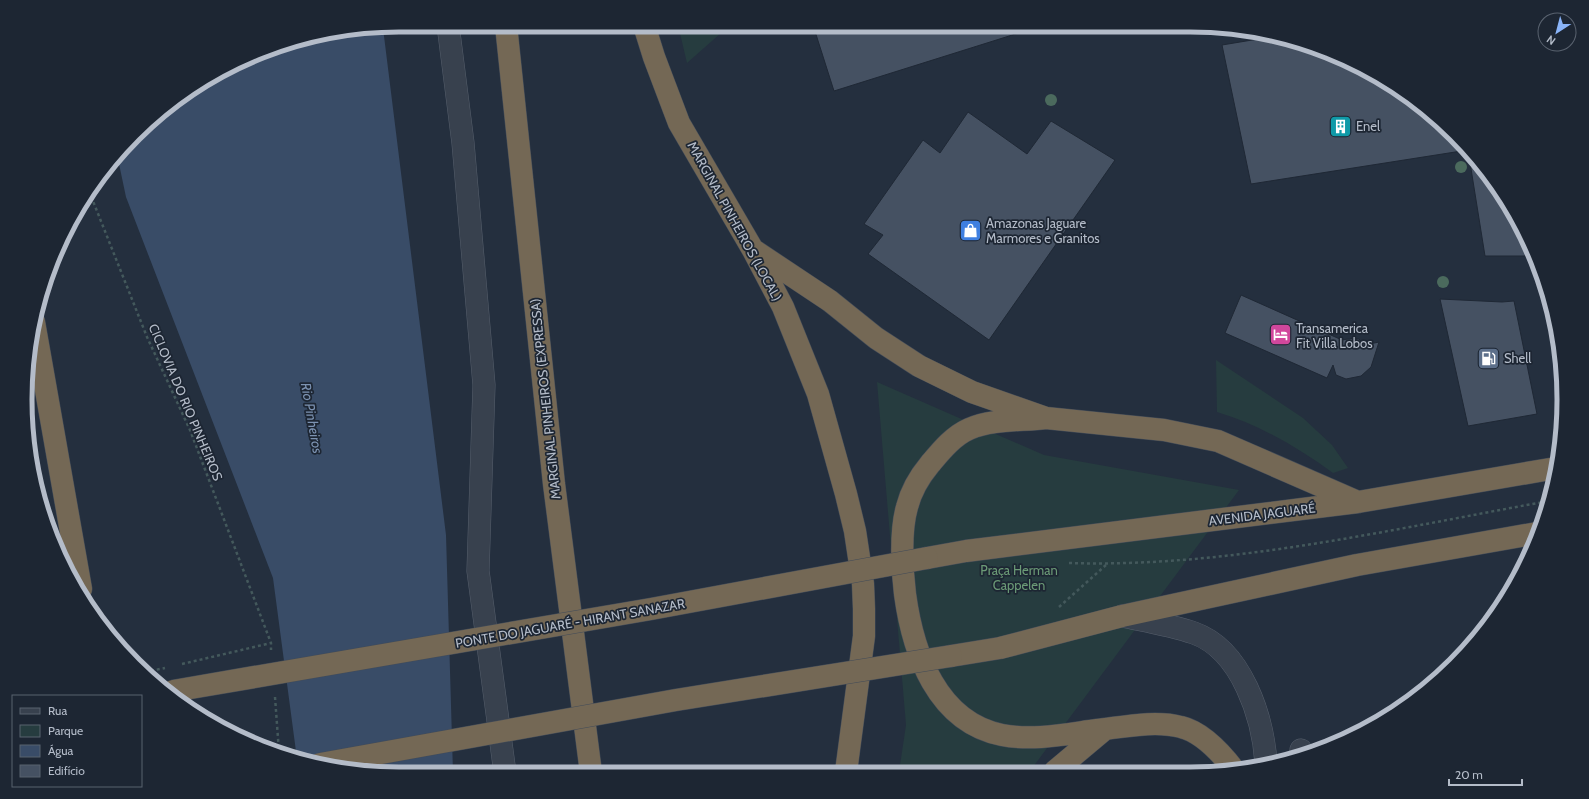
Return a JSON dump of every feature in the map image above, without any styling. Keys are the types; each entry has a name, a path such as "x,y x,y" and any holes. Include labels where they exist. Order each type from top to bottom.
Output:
{"highway":[{"name":"MARGINAL PINHEIROS (EXPRESSA)","path":"507,32 554,484 590,767"},
{"name":"MARGINAL PINHEIROS (LOCAL)","path":"646,32 679,123 753,250 783,307 818,394 855,531 863,584 864,636 847,767"},
{"path":"753,250 830,301 876,338 919,366 972,392 1046,418"},
{"path":"37,340 79,580"},
{"path":"1230,765 1224,757 1200,736 1181,727 1150,724 1048,736 1020,737 1002,735 983,729 964,719 949,707 935,686 918,652 909,623 904,590 903,538 907,507 920,476 945,446 969,429 993,423 1046,418 1164,430 1218,440 1358,502"},
{"name":"AVENIDA JAGUARÉ","path":"966,551 1358,502 1550,469"},
{"path":"335,761 676,700 1000,648 1122,616 1357,565 1531,534"},
{"name":"PONTE DO JAGUARÉ - HIRANT SANAZAR","path":"175,690 650,609 966,551"},
{"path":"1059,767 1105,729"}],"street":[{"path":"449,32 463,143 484,385 478,571 504,767"},
{"path":"1122,616 1195,634 1218,648 1240,672 1253,700 1265,759"}],"path":[{"name":"CICLOVIA DO RIO PINHEIROS","path":"92,198 146,337 190,430 271,643 175,665"},
{"path":"1067,563 1106,564 1250,554 1542,502"},
{"path":"152,671 168,667"}],"green space":[{"path":"680,32 722,32 687,63"},
{"path":"1216,360 1303,418 1332,445 1348,468 1333,473 1306,454 1263,430 1217,412"},
{"name":"Praça Herman Cappelen","path":"877,382 1044,455 1239,490 1033,767 900,767 906,725"}],"water":[{"name":"Rio Pinheiros","path":"384,33 446,535 453,767 400,767 352,764 328,760 296,752 273,578 126,197 119,162 157,123 195,94 237,70 281,52 328,39 352,35"}],"building":[{"path":"815,32 1022,32 834,91"},
{"name":"Enel","path":"1260,39 1285,45 1330,60 1373,81 1394,94 1432,123 1460,151 1251,184 1222,45"},
{"name":"Amazonas Jaguare Marmores e Granitos","path":"968,112 1027,154 1051,121 1115,160 989,340 868,254 883,235 864,224 923,140 940,153"},
{"name":"Enel","path":"1470,162 1495,195 1508,216 1528,256 1485,256"},
{"name":"Transamerica Fit Villa Lobos","path":"1241,295 1342,340 1354,338 1359,339 1365,345 1379,342 1371,367 1361,376 1346,379 1336,375 1333,365 1327,378 1225,333"},
{"name":"Shell","path":"1440,299 1502,302 1514,301 1537,414 1468,426"}],"place":[{"name":"Enel","path":"1341,126"},
{"name":"Amazonas Jaguare Marmores e Granitos","path":"970,230"},
{"name":"Transamerica Fit Villa Lobos","path":"1281,335"},
{"name":"Shell","path":"1489,358"}]}
